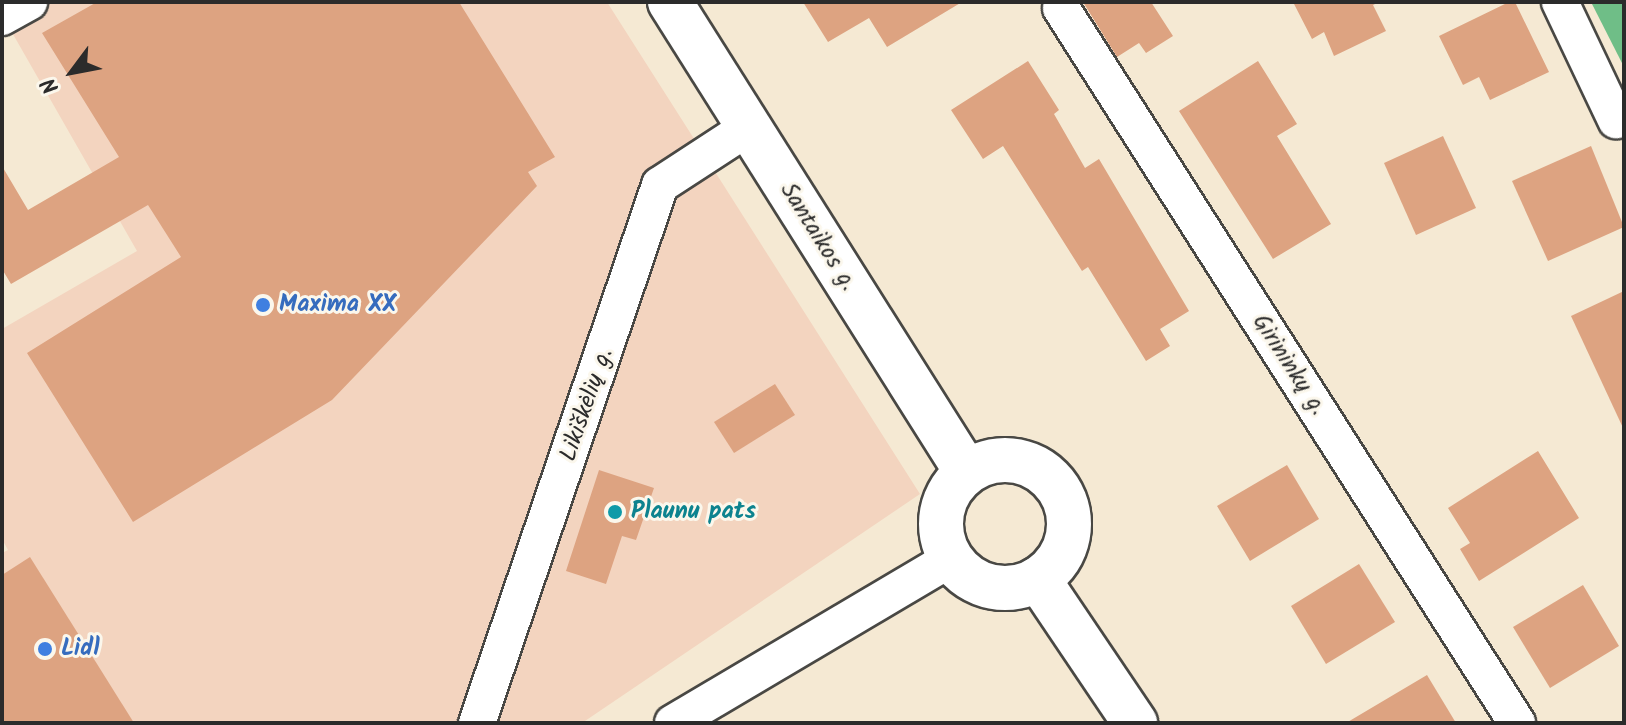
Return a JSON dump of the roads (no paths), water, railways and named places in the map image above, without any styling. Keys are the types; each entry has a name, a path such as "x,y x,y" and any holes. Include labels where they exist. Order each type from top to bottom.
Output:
{"main road":[{"name":"Santaikos g.","path":"670,2 966,471"},
{"path":"1010,459 1033,465 1064,498 1070,521 1067,544 1056,564 1038,579 1020,587 981,584 950,559 941,537 941,512 950,489 966,471 1010,459"},
{"path":"1038,579 1135,723"}],"street":[{"path":"2,17 29,2"},
{"path":"1560,2 1616,120"},
{"name":"Girininkų g.","path":"1061,8 1517,723"},
{"name":"Likiškėlių g.","path":"477,723 660,185 749,127"},
{"path":"673,723 950,559"}],"place":[{"name":"Maxima XX","path":"263,305"},
{"name":"Plaunu pats","path":"615,512"},
{"name":"Lidl","path":"45,649"}]}
